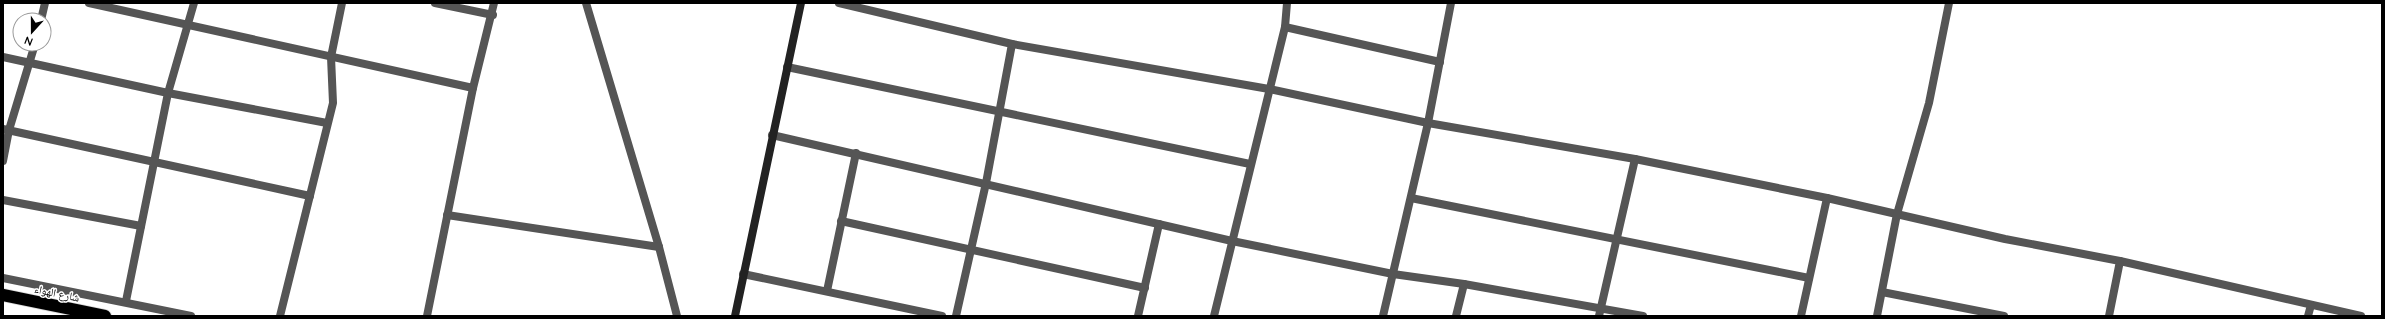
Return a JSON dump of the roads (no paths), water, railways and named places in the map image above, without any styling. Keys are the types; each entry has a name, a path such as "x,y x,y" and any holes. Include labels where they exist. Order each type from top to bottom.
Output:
{"highway":[{"name":"شارع الهواء","path":"3,294 105,316"}],"street":[{"path":"89,3 473,88"},
{"path":"126,301 168,93 194,3"},
{"path":"280,316 333,103 331,57 342,3"},
{"path":"435,3 493,14"},
{"path":"427,316 473,88 493,14 494,3"},
{"path":"586,3 659,247 677,316"},
{"path":"735,316 801,3"},
{"path":"839,3 1012,44 1268,89 1428,123 1635,159 1827,198 2005,239 2120,261 2240,287 2361,316"},
{"path":"1214,316 1268,89 1285,27 1287,3"},
{"path":"1383,316 1428,123 1451,3"},
{"path":"1877,316 1897,214 1929,103 1949,3"},
{"path":"1285,27 1440,62"},
{"path":"956,316 986,183 998,112 1012,44"},
{"path":"3,161 6,130 33,52"},
{"path":"3,57 168,93 327,123"},
{"path":"787,67 1250,164"},
{"path":"6,130 310,196"},
{"path":"772,135 856,153 1232,241 1393,274 1464,284 1600,312 1643,316"},
{"path":"827,291 856,153"},
{"path":"1600,312 1635,159"},
{"path":"1411,198 1809,278"},
{"path":"1801,316 1827,198"},
{"path":"3,200 141,226"},
{"path":"447,215 659,247"},
{"path":"841,221 1145,288"},
{"path":"1138,316 1159,224"},
{"path":"2109,316 2120,261"},
{"path":"744,274 942,316"},
{"path":"3,278 126,301 191,316"},
{"path":"1456,316 1464,284"},
{"path":"1882,292 2004,316"},
{"path":"2308,316 2310,305"}]}
